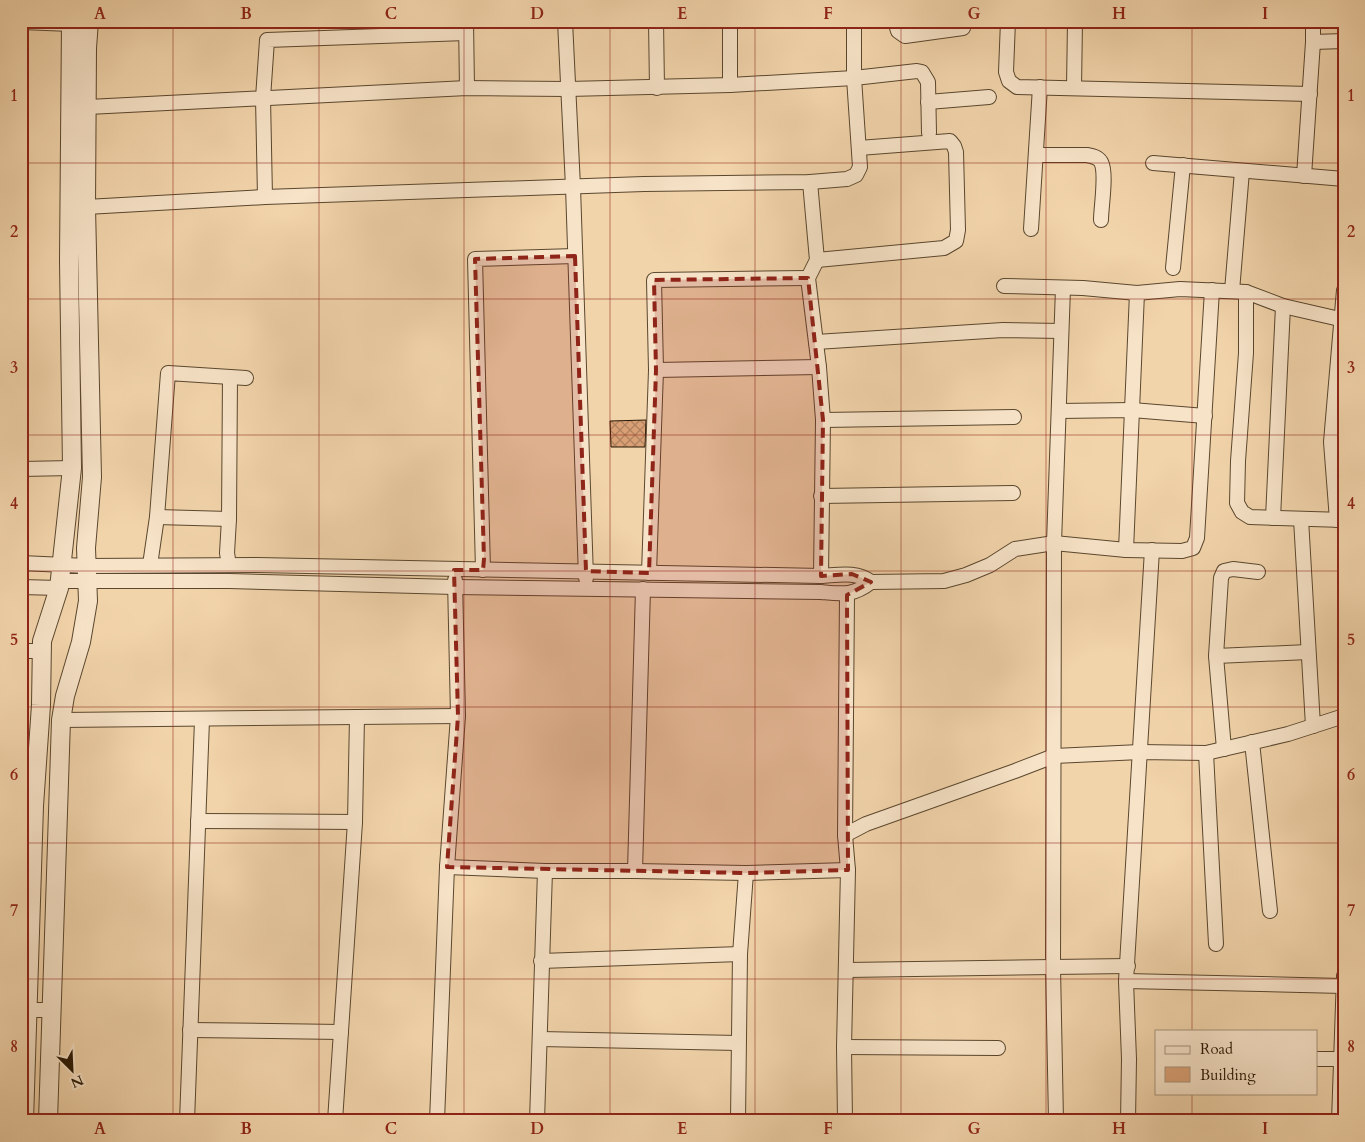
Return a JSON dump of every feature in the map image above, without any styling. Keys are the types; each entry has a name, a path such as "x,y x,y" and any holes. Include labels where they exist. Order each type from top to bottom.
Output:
{"street":[{"path":"48,1121 61,720 65,696 81,642 88,601 88,521 92,477 86,207 87,48 89,21"},
{"path":"565,21 573,187 586,571 585,589"},
{"path":"656,21 657,88"},
{"path":"730,21 730,86"},
{"path":"86,207 265,197 644,184 810,182 847,178 856,175 860,167 854,78 854,21"},
{"path":"895,21 898,31 905,36 963,28"},
{"path":"1008,21 1006,72 1009,81 1017,87 1310,94"},
{"path":"1074,88 1075,21"},
{"path":"1304,176 1313,21"},
{"path":"21,22 71,23 69,261 72,468 59,578 42,641 41,705 28,806 24,1121"},
{"path":"265,197 263,98 267,40 466,27 467,88"},
{"path":"1313,42 1344,41"},
{"path":"88,107 467,88 568,89 730,86 854,78 917,71 922,72 928,82 929,133"},
{"path":"1031,229 1040,87"},
{"path":"928,102 989,97"},
{"path":"817,260 944,248 956,241 958,230 956,152 950,141 859,148"},
{"path":"1036,154 1087,155 1095,156 1101,162 1104,170 1101,220"},
{"path":"1153,162 1344,179"},
{"path":"1173,268 1183,165"},
{"path":"1242,171 1239,292 1246,353 1238,461 1237,503 1242,512 1250,518 1340,520 1331,442 1344,290"},
{"path":"810,182 817,260 808,278 820,367 823,420 821,576"},
{"path":"483,570 475,259 575,256"},
{"path":"649,573 656,370 654,280 808,278"},
{"path":"1004,286 1137,293 1180,290 1239,292 1283,306 1342,320"},
{"path":"1056,1121 1053,966 1054,543 1063,288"},
{"path":"87,574 229,581 455,587 821,592 847,594 871,582 944,581 982,568 1015,549 1054,543 1126,550 1182,551 1193,548 1197,538 1212,290"},
{"path":"1126,550 1137,293"},
{"path":"1273,518 1283,306"},
{"path":"816,342 1004,330 1061,331"},
{"path":"656,370 820,367"},
{"path":"150,564 156,517 168,373 246,378"},
{"path":"229,565 227,553 230,377"},
{"path":"1059,411 1132,410 1205,416"},
{"path":"823,420 1014,417"},
{"path":"21,469 72,468"},
{"path":"821,496 1013,493"},
{"path":"156,517 229,519"},
{"path":"1301,519 1312,726"},
{"path":"1128,1121 1129,1059 1126,981 1152,550"},
{"path":"21,563 59,578"},
{"path":"21,586 150,564 821,576 852,574 862,576 871,582"},
{"path":"1224,749 1216,656 1221,578 1224,571 1233,569 1258,572"},
{"path":"437,1121 447,868 458,716 454,570"},
{"path":"635,871 642,589"},
{"path":"845,1121 844,1047 848,870 845,835 847,594"},
{"path":"21,651 42,651"},
{"path":"1216,656 1308,652"},
{"path":"61,720 458,716"},
{"path":"845,835 866,824 1015,772 1054,756 1140,752 1206,753 1288,734 1344,716"},
{"path":"334,1121 355,822 357,717"},
{"path":"187,1121 202,720"},
{"path":"1252,742 1270,911"},
{"path":"1206,753 1216,944"},
{"path":"198,821 355,822"},
{"path":"447,868 746,873 848,870"},
{"path":"537,1121 545,871"},
{"path":"738,1121 740,954 746,873"},
{"path":"541,962 740,954"},
{"path":"847,970 1128,966"},
{"path":"1341,1113 1344,976"},
{"path":"1126,981 1343,986"},
{"path":"24,1009 52,1010"},
{"path":"190,1030 341,1032"},
{"path":"540,1039 738,1043"},
{"path":"844,1047 998,1048"},
{"path":"1318,1058 1341,1059"}],"highlighted area":[{"path":"575,256 586,571 649,573 656,370 654,280 808,278 823,420 821,576 852,574 871,582 847,595 848,870 746,873 447,867 458,716 454,570 483,570 484,559 475,259"}],"building":[{"path":"646,420 645,447 611,447 610,421"}]}
